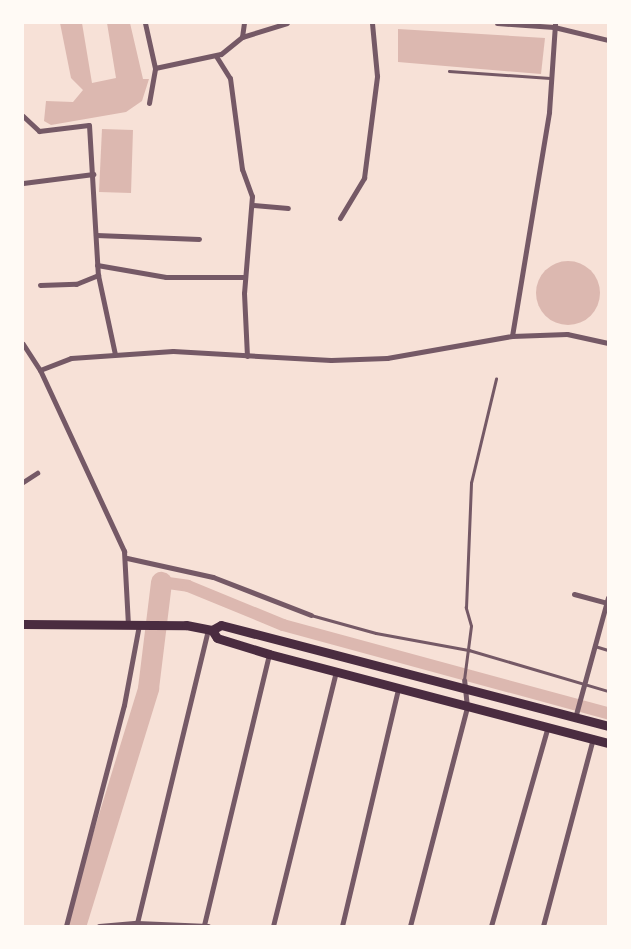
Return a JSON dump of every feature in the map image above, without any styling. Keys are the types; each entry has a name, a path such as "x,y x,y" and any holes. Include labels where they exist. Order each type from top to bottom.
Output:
{"main road":[{"path":"23,624 186,625 210,629 221,625 464,685 608,726"},
{"path":"210,629 217,638 269,654 608,743"}],"street":[{"path":"145,23 155,68 149,103"},
{"path":"242,37 244,23"},
{"path":"155,68 216,56 242,37 287,23"},
{"path":"340,218 365,178 377,76 372,23"},
{"path":"497,23 554,25 608,40"},
{"path":"512,336 551,78 554,25"},
{"path":"216,56 230,78 242,169 253,205 246,277 247,356"},
{"path":"23,116 39,131 89,125 98,275 115,354"},
{"path":"23,183 93,174"},
{"path":"253,205 288,208"},
{"path":"96,235 199,239"},
{"path":"97,265 166,277 246,277"},
{"path":"40,285 76,284 98,275"},
{"path":"40,370 71,358 173,351 247,356 387,358 512,336 567,334 608,343"},
{"path":"23,344 40,370 127,558 128,626"},
{"path":"23,482 37,473"},
{"path":"127,558 192,570 311,615"},
{"path":"574,594 608,601 576,715"},
{"path":"66,926 124,705 139,625"},
{"path":"137,923 210,629"},
{"path":"99,926 137,923 206,926 269,654"},
{"path":"273,926 336,672"},
{"path":"410,926 467,707 464,685"},
{"path":"342,926 398,690"},
{"path":"491,926 548,726"},
{"path":"543,926 593,738"}],"lane":[{"path":"449,71 551,78"},
{"path":"464,685 471,626 466,608 471,483 496,379"},
{"path":"311,615 363,631 469,652 608,691"},
{"path":"595,646 608,650"}],"shaded area":[{"path":"60,23 82,23 92,83 116,78 107,23 130,23 143,79 149,79 142,101 126,112 51,125 44,121 46,101 73,102 83,90 71,78"},
{"path":"398,29 545,38 541,74 398,62"},
{"path":"102,129 133,130 131,193 99,192"},
{"path":"568,261 586,267 594,275 600,293 594,311 586,319 568,325 550,319 542,311 536,293 542,275 550,267"}],"waterway":[{"path":"161,582 188,586 283,625 608,713"},
{"path":"75,926 148,688 161,582"}]}
